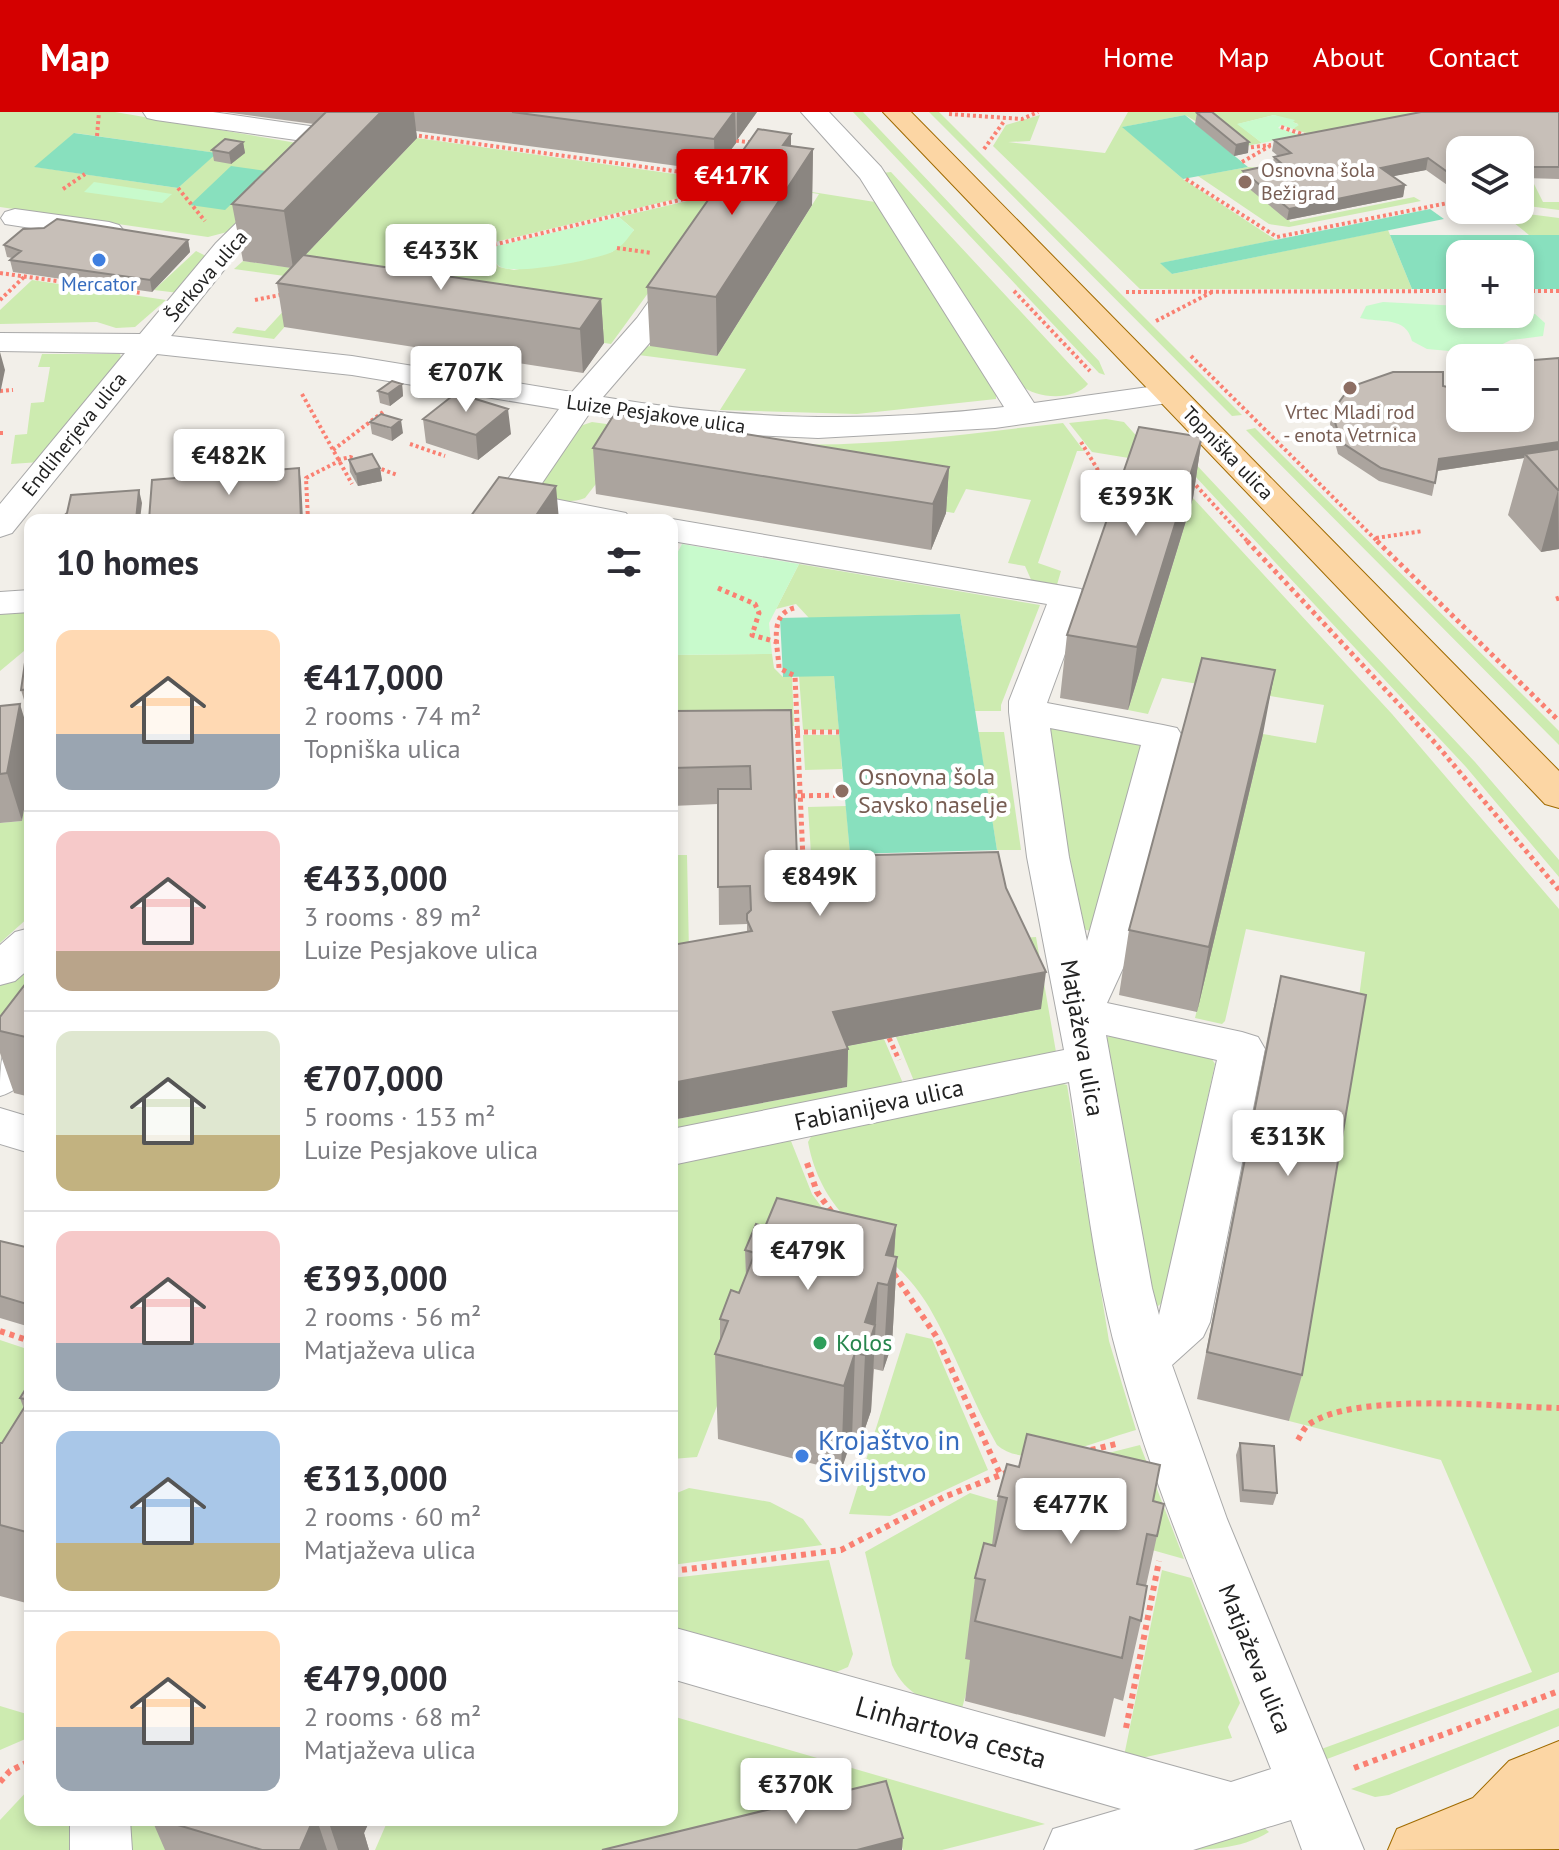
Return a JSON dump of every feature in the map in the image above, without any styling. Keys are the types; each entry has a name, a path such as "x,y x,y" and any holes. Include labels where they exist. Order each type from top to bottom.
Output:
{"main road":[{"name":"Topniška ulica","path":"896,112 1559,795"},
{"path":"1494,1819 1530,1781 1559,1769"},
{"path":"1419,1850 1494,1819 1559,1820"}],"street":[{"path":"156,112 338,138 316,160"},
{"path":"814,112 871,173 1024,413"},
{"name":"Šerkova ulica","path":"148,342 184,299 211,246 295,181"},
{"path":"15,218 136,235"},
{"path":"503,510 579,404 648,325 701,248"},
{"name":"Luize Pesjakove ulica","path":"0,342 148,342 297,358 701,423 774,429 887,427 1170,394"},
{"name":"Endliherjeva ulica","path":"0,526 148,342"},
{"path":"0,473 45,470"},
{"path":"503,510 547,514"},
{"name":"Matjaževa ulica","path":"678,531 1068,597 1028,701 1028,712 1048,857 1080,1013 1127,1288 1144,1359 1167,1431 1333,1850"},
{"path":"0,603 24,601"},
{"path":"1028,712 1163,737 1102,966 1080,1013 1242,1049 1185,1322 1144,1359"},
{"path":"0,970 24,948"},
{"path":"0,1079 24,1048"},
{"name":"Fabianijeva ulica","path":"678,1146 1086,1062"},
{"path":"0,1126 24,1133"},
{"name":"Linhartova cesta","path":"678,1655 1231,1811"},
{"path":"1075,1850 1231,1811 1306,1786"},
{"path":"100,1826 101,1850"}],"path":[{"path":"97,136 99,112"},
{"path":"947,113 1005,119 1027,118 1038,112"},
{"path":"947,113 957,123"},
{"path":"984,149 1005,119"},
{"path":"1281,127 1313,138"},
{"path":"398,133 735,179"},
{"path":"717,138 763,145"},
{"path":"975,141 991,156"},
{"path":"1242,149 1271,145 1242,162"},
{"path":"388,270 713,192 723,178"},
{"path":"1186,179 1277,237 1446,203"},
{"path":"0,273 184,299"},
{"path":"1,298 27,275"},
{"path":"1156,321 1212,291"},
{"path":"1136,301 1126,292 1446,291"},
{"path":"1534,291 1559,291"},
{"path":"255,300 296,292"},
{"path":"1146,311 1167,332"},
{"name":"Topniška ulica","path":"1189,354 1559,721"},
{"path":"296,381 352,484"},
{"path":"0,391 13,390"},
{"path":"333,450 383,412"},
{"path":"410,444 445,456"},
{"path":"308,514 306,478 338,460 350,457 362,461"},
{"path":"373,466 397,475"},
{"name":"Topniška ulica","path":"1184,473 1436,744 1559,890"},
{"path":"1104,480 1130,484"},
{"path":"1191,494 1206,496"},
{"path":"1093,517 1120,521"},
{"path":"1375,539 1423,531"},
{"path":"718,588 755,604 759,613 752,635 777,642"},
{"path":"794,608 783,611 776,621 779,668 795,676 803,859"},
{"path":"782,732 839,732"},
{"path":"793,796 845,795"},
{"path":"797,1122 811,1178 837,1219"},
{"path":"886,1264 919,1306 936,1336 1000,1474"},
{"path":"0,1331 24,1339"},
{"path":"1298,1440 1307,1426 1341,1412 1377,1406 1559,1408"},
{"path":"1076,1454 1167,1431"},
{"path":"678,1570 841,1550 944,1497 1015,1470"},
{"path":"1115,1779 1159,1561"},
{"path":"1306,1786 1559,1691"},
{"path":"0,1772 24,1764"},
{"path":"0,1782 10,1771"}],"green space":[{"path":"0,112 115,112 297,143 231,231 208,237 0,207","holes":["75,133 216,153 178,188 36,167"]},
{"path":"853,112 863,112 1099,361 1105,375 1099,373"},
{"path":"929,112 939,112 1242,415 1232,416"},
{"path":"1128,112 1559,112 1419,113 1309,134 1293,129 1298,124 1274,115 1238,124 1262,143 1240,147 1185,115 1123,127 1183,179 1276,240 1161,263 1172,274 1388,230 1412,289 1140,289 993,146 1006,125 1040,115 1030,141 1008,142 1105,153"},
{"path":"1185,115 1248,167 1183,179 1122,127"},
{"path":"1274,115 1295,120 1293,122 1299,125 1293,129 1281,125 1278,128 1301,135 1262,143 1237,124"},
{"path":"74,133 217,153 178,188 34,167"},
{"path":"417,138 718,180 709,191 328,282 234,269 243,261 293,268"},
{"path":"231,166 266,171 225,210 190,205"},
{"path":"1248,167 1272,168 1290,222 1414,197 1421,201 1289,227 1269,224 1198,176"},
{"path":"891,172 1088,384 1074,393 1055,396 1036,393 1021,385 882,173"},
{"path":"94,182 172,194 162,203 84,192"},
{"path":"1534,184 1543,202 1559,202 1559,210 1534,207"},
{"path":"759,185 875,202 996,392 996,399 857,414 720,410 746,369 631,354 649,346 660,346 717,356 819,194"},
{"path":"721,193 611,344 310,298 274,339 232,333 237,327 265,331 300,293 484,249 499,267 514,270 612,252 634,230 619,217"},
{"path":"1430,209 1444,219 1172,274 1160,263"},
{"path":"1534,215 1559,218 1559,235 1529,235 1515,224 1534,224"},
{"path":"619,217 634,230 616,250 590,259 556,266 510,269 499,266 484,249"},
{"path":"1390,235 1559,235 1559,289 1534,289 1534,240 1446,240 1446,289 1412,289"},
{"path":"196,251 206,256 179,293 154,290"},
{"path":"32,280 166,300 135,327 116,328 97,322 0,324 0,310"},
{"path":"1383,302 1446,305 1446,328 1534,328 1534,314 1545,323 1543,336 1503,344 1446,344 1446,351 1427,349 1412,341 1409,333 1398,324 1360,318 1366,306"},
{"path":"42,354 120,354 122,360 40,462 11,464 15,435 27,434 31,403 44,402 50,367 38,367"},
{"path":"1106,419 1124,422 1185,490 1135,459 1092,452 1069,423"},
{"path":"592,422 690,436 787,444 925,438 1063,423 1084,451 1077,451 1038,563 1061,571 1056,588 1033,584 1025,566 1008,563 1031,500 966,489 954,513 617,457 585,498 559,501 547,497 536,489 580,426"},
{"path":"1255,428 1559,731 1559,745 1246,430"},
{"path":"1176,443 1475,762 1559,860 1559,877 1466,767 1166,445"},
{"path":"1193,498 1392,714 1559,909 1559,1672 1327,1759 1316,1751 1532,1672 1441,1460 1289,1421 1353,1043 1365,952 1246,929 1225,1021 1222,1024 1195,1018 1263,734 1316,743 1324,705 1162,678 1148,714 1128,710"},
{"path":"682,544 799,564 769,623 772,654 678,655 678,552"},
{"path":"799,564 1040,605 1001,711 975,711 960,614 809,618 796,604 776,609"},
{"path":"24,607 24,651 0,671 0,609"},
{"path":"960,614 997,850 850,854 834,676 783,677 780,618"},
{"path":"772,654 774,668 783,677 792,676 794,726 678,728 678,655"},
{"path":"799,676 834,676 839,730 803,730"},
{"path":"1054,726 1143,743 1092,931 1081,929 1045,732"},
{"path":"978,732 1004,732 1021,850 997,850"},
{"path":"803,735 840,735 842,769 805,770"},
{"path":"846,806 850,854 811,854 808,807"},
{"path":"24,810 24,921 0,943 0,823 22,821"},
{"path":"678,855 687,855 689,952 678,952"},
{"path":"1036,937 1056,1052 916,1086 896,1037 1041,1009 1008,939"},
{"path":"24,962 24,1017 0,1048 0,984"},
{"path":"1113,1033 1210,1056 1215,1064 1163,1302 1158,1306 1152,1304 1104,1040"},
{"path":"884,1039 905,1088 678,1131 678,1119 847,1087 832,1049"},
{"path":"1055,1082 1067,1085 1109,1341 1136,1430 1064,1452 1027,1456 1010,1453 997,1445 929,1307 896,1266 843,1215 828,1195 816,1171 808,1142 815,1130"},
{"path":"789,1136 812,1194 831,1220 760,1296 697,1457 678,1459 678,1160"},
{"path":"906,1333 932,1339 988,1470 890,1516 849,1514"},
{"path":"0,1340 24,1348 24,1434 0,1454"},
{"path":"1140,1445 1184,1559 1145,1548 1069,1463"},
{"path":"689,1488 770,1502 803,1519 822,1545 678,1564 678,1493"},
{"path":"970,1493 1014,1506 965,1658 975,1661 961,1712 920,1697 898,1676 892,1665 865,1552"},
{"path":"829,1560 853,1654 848,1667 834,1673 678,1634 678,1577"},
{"path":"1162,1570 1191,1578 1240,1703 1228,1727 1232,1738 1146,1757 1124,1756"},
{"path":"0,1706 24,1713 24,1740 0,1750"},
{"path":"1559,1708 1559,1726 1389,1795 1375,1797 1351,1789"},
{"path":"678,1718 1045,1824 942,1850 903,1850 886,1793 648,1850 375,1850 385,1826 678,1826"},
{"path":"24,1794 24,1826 80,1826 81,1850 0,1850 0,1820"},
{"path":"1261,1825 1269,1832 1234,1846 1171,1850"},
{"path":"122,1826 194,1826 182,1850 123,1850"}],"building":[{"path":"326,112 381,112 284,211 232,204"},
{"path":"512,112 734,112 714,139"},
{"path":"1212,112 1249,142 1236,145 1197,113"},
{"path":"1421,112 1559,112 1559,167 1534,167 1534,136 1446,136 1446,171 1428,158 1381,168 1405,185 1289,209 1243,171 1281,163 1274,157 1291,153 1274,140"},
{"path":"758,129 791,134 783,145 813,149 716,297 647,287"},
{"path":"225,139 243,142 229,153 212,150"},
{"name":"Mercator","path":"57,219 188,240 150,280 10,260 21,251 4,245 23,229 44,228"},
{"path":"303,255 601,299 580,329 277,283"},
{"path":"1559,358 1559,442 1439,459 1435,483 1381,468 1341,442 1332,412 1350,387 1393,372 1443,372 1446,432 1534,432 1534,360"},
{"path":"392,381 402,384 388,394 378,391"},
{"path":"456,393 508,409 476,435 423,419"},
{"path":"615,413 949,467 933,504 593,448"},
{"path":"381,414 401,420 391,428 370,422"},
{"path":"1139,427 1202,437 1137,647 1067,635"},
{"path":"1559,449 1559,490 1558,490 1525,454"},
{"path":"372,454 380,468 356,474 349,460"},
{"path":"299,468 301,514 149,514 152,480"},
{"path":"499,477 556,486 537,514 472,514"},
{"path":"139,490 137,514 66,514 71,495"},
{"path":"1202,658 1275,670 1209,947 1129,930"},
{"path":"20,704 7,773 0,774 0,706"},
{"path":"791,710 797,857 998,852 1006,888 1046,972 833,1012 848,1049 678,1082 678,944 752,931 747,920 751,910 750,886 718,887 718,789 751,789 750,766 678,768 678,711"},
{"path":"1281,976 1366,995 1302,1375 1207,1352"},
{"path":"24,986 24,1037 0,1031 0,1017"},
{"path":"777,1198 896,1225 886,1255 897,1257 888,1285 878,1283 865,1322 875,1325 865,1355 855,1353 844,1386 715,1354 728,1321 720,1319 731,1290 739,1293 755,1253 745,1250 756,1224 765,1227"},
{"path":"0,1241 24,1247 24,1303 0,1296"},
{"path":"24,1408 24,1531 0,1525 2,1443"},
{"path":"1027,1434 1160,1465 1153,1501 1164,1504 1157,1536 1147,1534 1137,1584 1147,1586 1141,1621 1130,1617 1122,1658 975,1621 985,1580 975,1578 984,1543 995,1546 1007,1498 998,1496 1007,1464 1019,1467"},
{"path":"1240,1443 1274,1446 1277,1493 1243,1490"},
{"path":"886,1781 903,1838 857,1850 602,1850"},
{"path":"181,1826 310,1826 300,1850 262,1850"}],"place":[{"name":"Osnovna šola Bežigrad","path":"1245,182"},
{"name":"Mercator","path":"99,260"},
{"name":"Vrtec Mladi rod - enota Vetrnica","path":"1350,388"},
{"name":"Osnovna šola Savsko naselje","path":"842,791"},
{"name":"Kolos","path":"820,1343"},
{"name":"Krojaštvo in Šiviljstvo","path":"802,1456"}]}
